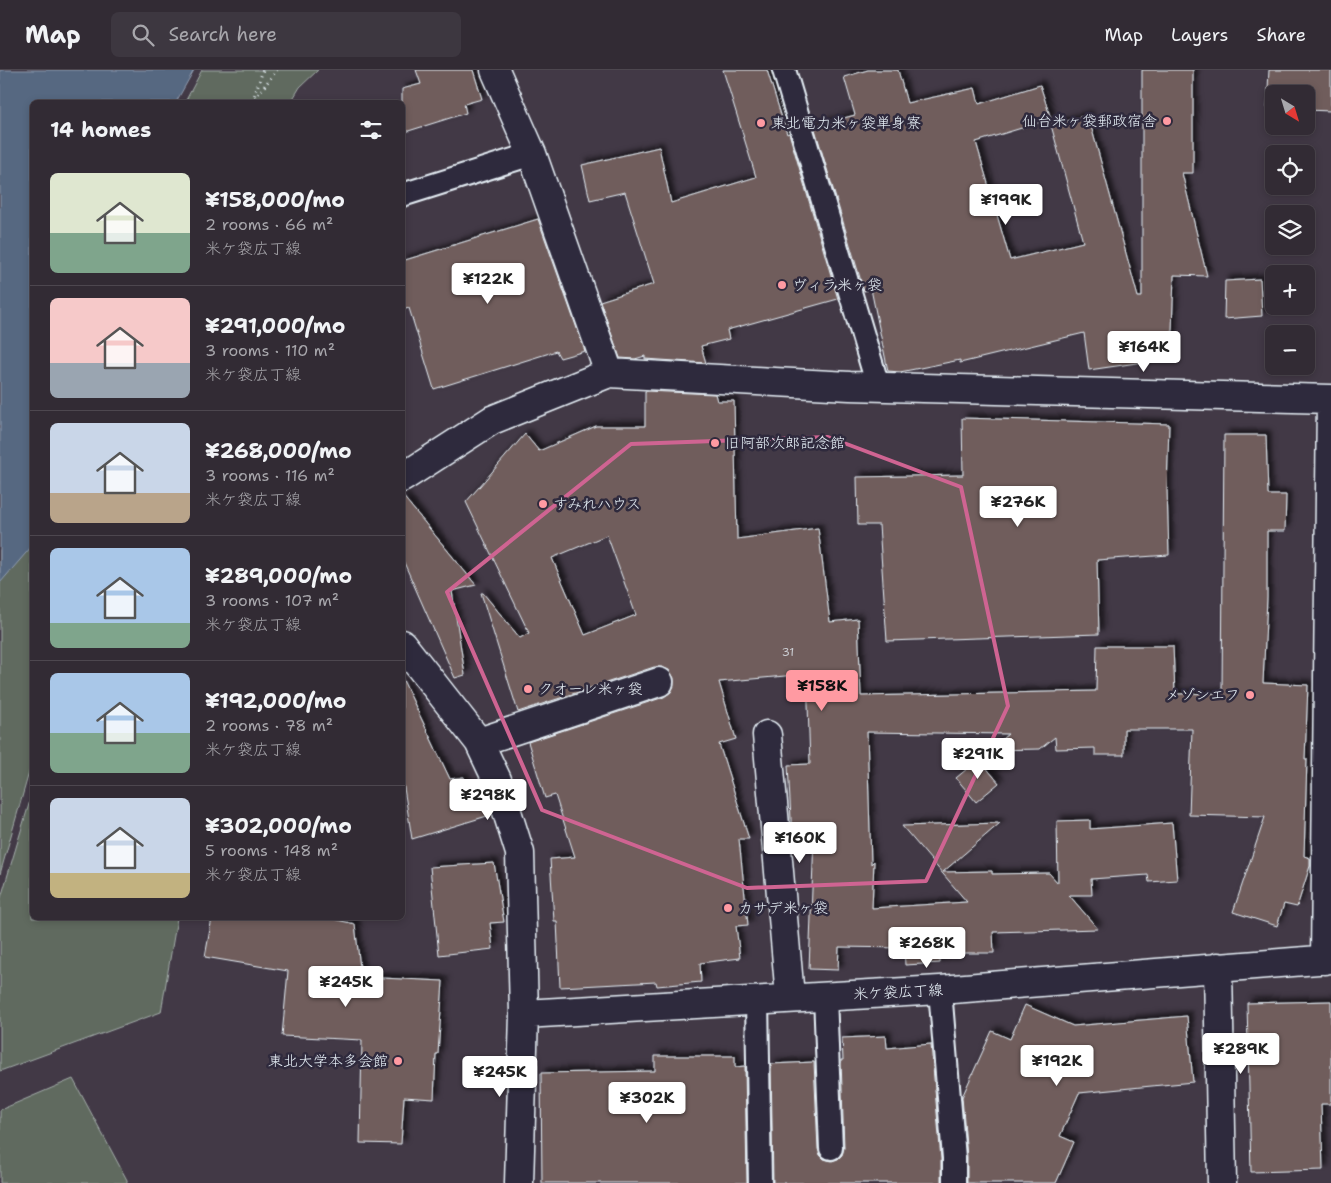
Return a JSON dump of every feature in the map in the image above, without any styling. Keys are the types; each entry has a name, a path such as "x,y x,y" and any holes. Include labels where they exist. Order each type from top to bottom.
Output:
{"street":[{"path":"495,70 532,154 608,373"},
{"path":"405,476 492,420 608,373 878,386 1331,399 1328,960"},
{"path":"407,659 479,742 497,780 520,853 524,1014 518,1183"},
{"path":"479,742 659,682"},
{"path":"767,735 790,998"},
{"name":"米ケ袋広丁線","path":"524,1014 757,999 940,990 1218,967 1328,960"},
{"path":"1218,967 1222,1183"}],"lane":[{"path":"784,70 878,386"},
{"path":"405,195 532,154"},
{"path":"940,990 954,1158 954,1183"},
{"path":"824,996 831,1148"},
{"path":"757,999 760,1183"}],"path":[{"path":"253,100 263,70"},
{"path":"254,100 277,70"}],"highlighted area":[{"path":"828,437 961,487 1008,706 926,881 747,888 542,810 447,592 631,444"}],"green space":[{"path":"202,70 318,70 300,87 292,100 186,100"},
{"path":"30,491 30,769 0,874 0,550"},
{"path":"30,801 30,920 177,920 161,1012 0,1071 0,901"},
{"path":"73,1079 127,1183 0,1183 0,1110"}],"water":[{"path":"0,70 194,70 177,100 30,100 30,548 0,583"}],"building":[{"path":"416,70 473,70 482,99 464,104 466,113 405,132 405,100 402,100 402,89 421,84"},
{"path":"723,70 767,70 787,134 789,133 838,299 727,330 729,339 701,346 706,363 645,359 645,356 635,359 620,358 600,301 654,284 625,192 590,200 582,165 659,147 671,203 756,177"},
{"path":"868,70 898,70 907,103 975,88 979,104 1040,85 1051,119 976,142 1010,260 1083,242 1051,125 1088,115 1138,297 1142,297 1142,70 1193,70 1193,173 1182,173 1207,276 1174,275 1171,358 1089,370 1084,333 960,363 960,360 900,372 888,371 871,289 864,291 814,126 855,115 844,77"},
{"path":"1269,70 1331,70 1331,111 1315,110 1315,85 1268,85"},
{"path":"538,219 585,351 560,358 556,351 434,389 409,308 405,309 405,260"},
{"path":"1260,279 1262,316 1224,319 1225,281"},
{"path":"645,391 715,394 717,401 734,401 737,539 818,528 830,622 858,619 861,696 1096,691 1097,646 1173,646 1175,694 1222,693 1224,435 1266,435 1268,495 1286,495 1285,531 1267,531 1267,598 1263,683 1308,685 1304,856 1310,858 1310,866 1297,907 1284,904 1277,926 1233,912 1265,817 1189,815 1192,729 1124,729 1124,755 1095,755 1095,748 1056,749 1055,737 1040,749 989,750 1008,734 867,732 871,864 874,861 872,908 967,902 902,826 1000,823 943,872 992,871 992,874 1049,873 1058,883 1057,821 1090,820 1090,829 1172,823 1177,880 1149,882 1148,875 1091,879 1092,895 1069,895 1098,929 993,932 994,953 940,953 940,963 905,965 904,948 839,947 838,970 809,969 814,837 792,837 788,765 810,764 807,674 719,682 736,739 719,744 749,839 739,839 748,925 736,926 740,958 700,963 701,982 657,986 656,982 560,987 557,921 554,921 550,859 575,857 555,795 545,798 528,742 664,697 671,692 674,686 674,678 669,670 662,667 654,667 518,712 481,593 483,593 520,638 529,633 466,502 525,434 539,451 596,426 645,426","holes":["607,535 636,615 585,635 552,558"]},
{"path":"962,418 1169,424 1167,489 1169,555 1097,560 1099,634 887,641 879,525 858,525 857,477 963,475"},
{"path":"405,499 476,585 452,591 465,675 455,678 405,565"},
{"path":"405,684 450,779 464,777 466,786 481,784 487,816 412,839 405,794"},
{"path":"979,759 999,783 976,802 956,778"},
{"path":"494,863 504,922 490,923 493,949 439,955 430,867"},
{"path":"212,920 337,920 355,924 361,977 443,981 434,1099 404,1097 401,1144 360,1143 362,1040 282,1036 288,971 205,957"},
{"path":"1331,1001 1331,1104 1321,1104 1323,1170 1251,1172 1247,1003"},
{"path":"1025,1005 1073,1026 1187,1016 1193,1082 1079,1093 1060,1136 1074,1142 1056,1183 967,1183 967,1157 962,1097 992,1031 1010,1039"},
{"path":"886,1036 887,1048 931,1044 941,1159 941,1183 773,1183 771,1064 814,1062 818,1149 824,1159 832,1161 842,1155 844,1148 842,1038"},
{"path":"655,1056 735,1056 735,1067 745,1066 747,1183 542,1183 541,1073 655,1071"}],"place":[{"name":"仙台米ヶ袋郵政宿舎","path":"1167,121"},
{"name":"東北電力米ヶ袋単身寮","path":"761,123"},
{"name":"ヴィラ米ヶ袋","path":"782,285"},
{"name":"旧阿部次郎記念館","path":"715,443"},
{"name":"すみれハウス","path":"543,504"},
{"name":"クオーレ米ヶ袋","path":"528,689"},
{"name":"メゾンエフ","path":"1250,695"},
{"name":"カサデ米ヶ袋","path":"728,908"},
{"name":"東北大学本多会館","path":"398,1061"}]}
